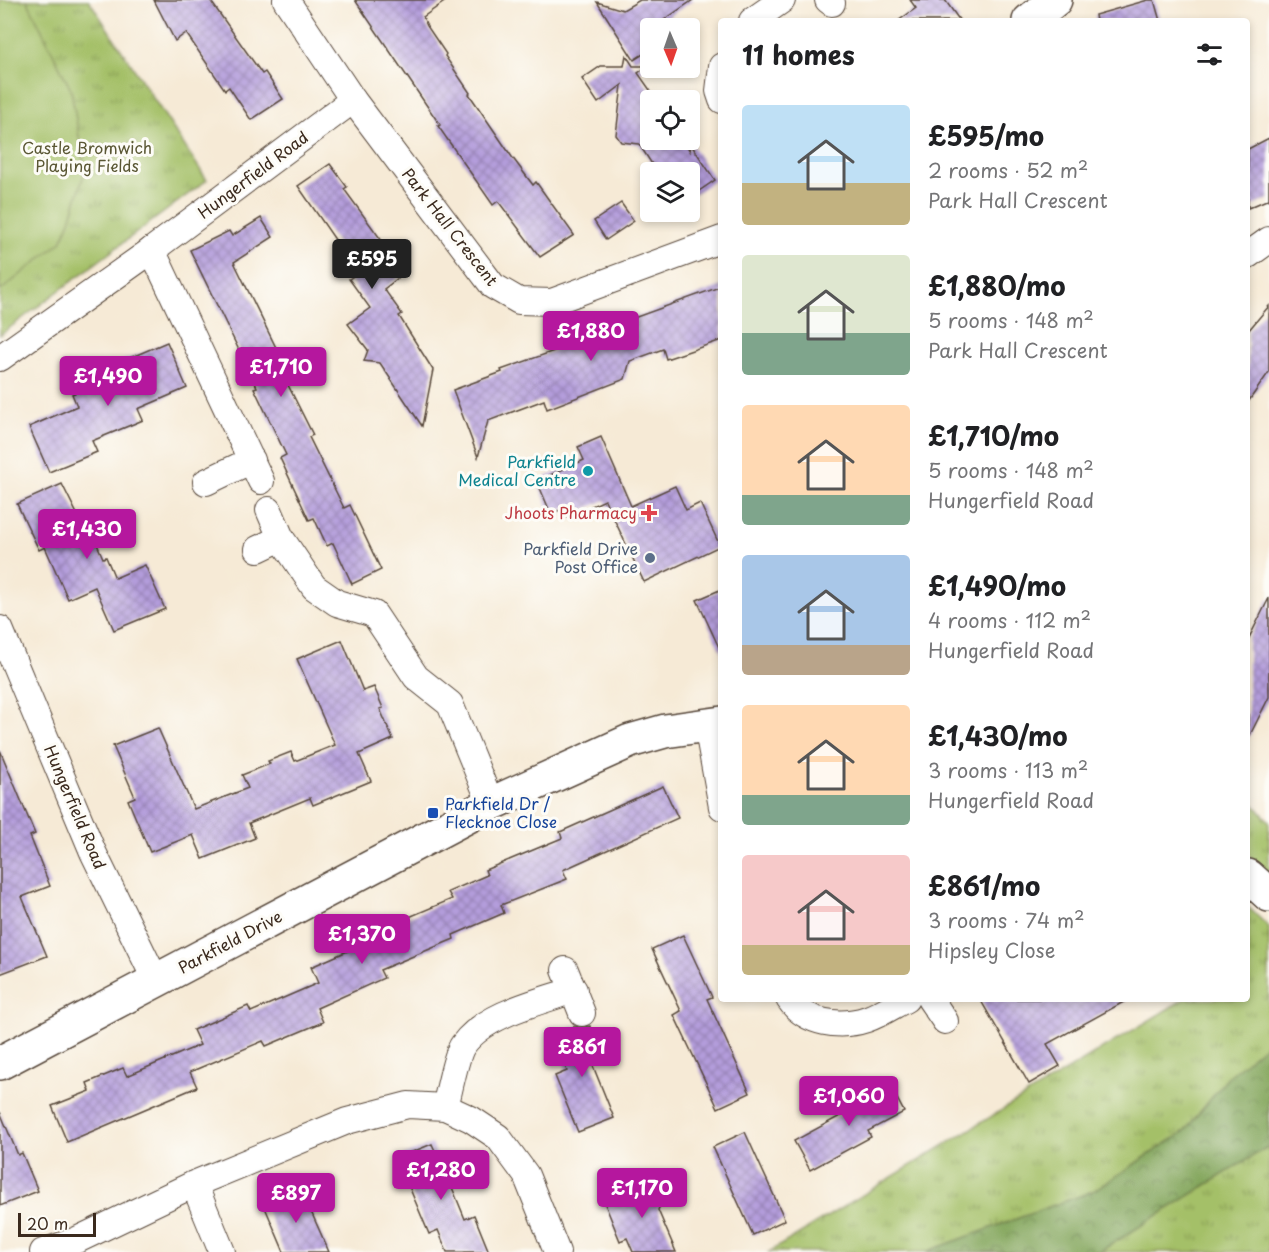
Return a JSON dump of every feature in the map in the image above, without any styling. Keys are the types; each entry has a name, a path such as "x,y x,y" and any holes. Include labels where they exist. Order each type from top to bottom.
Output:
{"street":[{"name":"Park Hall Crescent","path":"286,0 353,100 493,286 519,301 552,302 718,240"},
{"path":"756,18 782,0"},
{"path":"1033,18 1055,0"},
{"name":"Hungerfield Road","path":"0,358 152,250 353,100"},
{"path":"1250,254 1269,240"},
{"path":"152,250 256,470 206,482"},
{"path":"269,510 281,538 314,588 337,603 374,614 416,677 450,704 491,804"},
{"path":"258,549 281,538"},
{"name":"Hungerfield Road","path":"0,629 6,661 93,852 156,981"},
{"path":"714,724 718,766"},
{"name":"Parkfield Drive","path":"0,1063 491,804 630,741 665,731 714,724"},
{"path":"1250,878 1269,896"},
{"path":"445,1107 462,1046 483,1026 535,1003 574,991"},
{"path":"791,1002 815,1020 836,1024 867,1019 900,1002"},
{"path":"932,1002 945,1021"},
{"path":"43,1252 77,1240 194,1184 347,1121 408,1105 445,1107 471,1119 498,1137 526,1175 557,1252"},
{"path":"194,1184 222,1252"}],"green space":[{"name":"Castle Bromwich Playing Fields","path":"0,0 89,0 207,180 0,335"},
{"path":"0,0 27,0 71,90 85,171 70,221 61,242 0,291"},
{"path":"1250,800 1269,821 1269,876 1250,857"},
{"path":"1250,909 1269,927 1269,1252 769,1252 1179,1002 1250,1002"},
{"path":"1269,1042 1269,1146 1099,1252 925,1252 1093,1191 1184,1132 1229,1076"}],"building":[{"path":"154,0 210,0 262,74 265,72 283,99 251,120 229,87 225,90 186,33 175,41"},
{"path":"355,0 447,0 423,17 427,26 512,157 533,185 536,182 574,235 540,257 498,201 493,205"},
{"path":"640,0 693,0 667,18 640,18 640,56 634,60 597,2 623,10"},
{"path":"910,0 945,0 958,18 902,18 916,8"},
{"path":"1154,0 1159,18 1096,18 1095,15"},
{"path":"626,55 633,66 640,66 638,73 640,78 650,90 640,90 640,146 621,142 616,135 622,85 598,103 582,79 601,66 624,66"},
{"path":"1269,138 1269,199 1250,207 1250,148"},
{"path":"643,150 695,150 715,180 700,190 700,162 651,162"},
{"path":"330,164 347,187 344,189 385,245 377,250 398,278 384,289 402,314 399,316 433,370 422,426 380,363 364,361 368,350 348,324 370,308 349,279 358,273 298,186"},
{"path":"621,203 634,221 606,240 594,221"},
{"path":"261,218 273,237 234,262 285,366 280,369 313,435 309,437 344,508 350,505 381,570 352,584 333,543 327,546 314,518 309,520 280,458 286,455 254,388 257,387 190,250 229,231 232,236"},
{"path":"718,287 718,341 666,359 663,349 630,361 625,379 547,409 544,400 488,421 478,457 453,390 617,324"},
{"path":"1269,306 1269,372 1250,399 1250,329"},
{"path":"167,342 187,388 138,409 143,420 92,441 97,452 49,472 29,427 77,406 72,394 123,373 118,363"},
{"path":"601,437 631,506 675,486 686,510 700,503 718,542 718,547 644,582 605,500 568,517 565,508 551,514 537,481 584,460 578,447"},
{"path":"62,484 85,530 90,528 115,578 145,565 165,609 114,630 95,587 68,599 45,547 39,550 17,504"},
{"path":"718,591 718,645 697,600"},
{"path":"1269,598 1269,697 1250,735 1250,636"},
{"path":"342,640 363,691 374,687 383,708 380,709 393,739 359,754 371,781 313,805 310,798 249,823 255,838 203,859 193,835 150,852 128,800 135,797 113,746 158,728 194,809 248,788 242,775 270,764 268,761 291,752 295,761 335,745 297,659"},
{"path":"0,750 35,834 30,836 50,886 22,897 47,956 0,974"},
{"path":"663,786 678,818 563,870 567,879 501,905 504,913 453,935 454,939 380,970 384,978 317,1008 323,1022 266,1046 263,1041 190,1072 197,1087 67,1142 52,1106 90,1091 87,1083 123,1068 127,1076 200,1045 193,1030 248,1006 251,1012 318,983 311,967 368,942 363,931 381,924 383,928 452,899 448,892 487,875 485,870 562,838 560,832"},
{"path":"683,935 712,997 707,999 750,1093 718,1108 674,1015 681,1011 652,949"},
{"path":"982,1002 1124,1002 1047,1044 1060,1066 1029,1084"},
{"path":"575,1026 580,1028 590,1026 602,1057 591,1061 614,1118 578,1132 555,1076 567,1071 552,1035"},
{"path":"889,1083 904,1112 868,1131 871,1137 810,1170 794,1141 855,1108 852,1103"},
{"path":"0,1112 18,1155 22,1153 38,1191 0,1206"},
{"path":"745,1132 785,1220 753,1235 713,1147"},
{"path":"432,1144 440,1162 450,1157 458,1176 449,1180 465,1219 474,1215 489,1252 447,1252 438,1230 429,1234 397,1158"},
{"path":"674,1176 658,1210 676,1252 633,1252 627,1238 620,1241 605,1204"},
{"path":"301,1189 329,1252 284,1252 264,1205"}],"place":[{"name":"Parkfield Medical Centre","path":"588,471"},
{"name":"Jhoots Pharmacy","path":"649,513"},
{"name":"Parkfield Drive Post Office","path":"650,558"},
{"name":"Parkfield Dr / Flecknoe Close","path":"433,813"}]}
